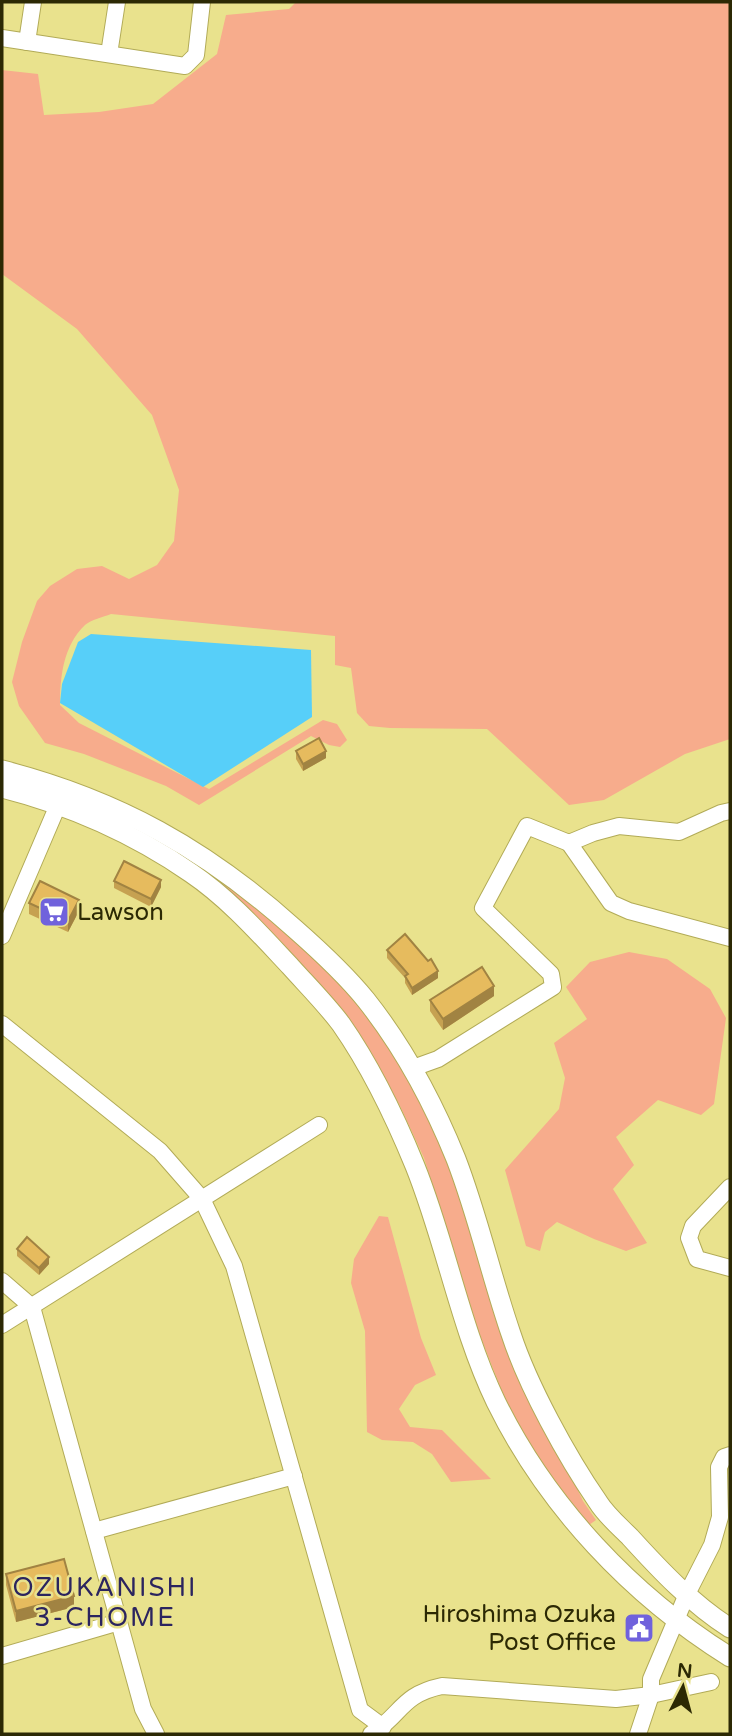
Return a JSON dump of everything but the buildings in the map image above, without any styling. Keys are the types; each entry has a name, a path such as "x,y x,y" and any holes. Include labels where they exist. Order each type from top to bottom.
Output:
{"street":[{"path":"27,42 33,2"},
{"path":"109,54 117,2"},
{"path":"2,38 185,66 196,55 202,2"},
{"path":"2,770 65,789 164,832 206,859 272,909 325,956 365,999 413,1068 457,1161 512,1337 534,1389 561,1440 599,1504 660,1570 730,1628"},
{"path":"2,789 58,805 100,821 146,844 193,874 252,926 340,1022 393,1115 424,1194 469,1337 496,1402 533,1468 577,1526 626,1576 677,1620 730,1657"},
{"path":"2,936 58,805"},
{"path":"569,843 619,826 679,832 730,811"},
{"path":"413,1068 438,1059 553,987 551,974 482,908 527,826 569,843 611,903 629,911 730,938"},
{"path":"2,1024 160,1151 202,1199 234,1266 360,1710 377,1730 403,1703 422,1690 442,1686 616,1699 711,1682"},
{"path":"2,1325 319,1125"},
{"path":"730,1186 693,1226 689,1238 697,1259 730,1268"},
{"path":"2,1281 32,1307 143,1709 156,1734"},
{"path":"638,1734 650,1695 651,1679 687,1594 712,1545 720,1517 719,1467 724,1457 730,1455"},
{"path":"94,1531 295,1476"},
{"path":"2,1656 119,1622"}],"shaded area":[{"path":"296,2 730,2 730,739 685,754 604,800 569,805 487,729 369,726 357,713 351,668 335,665 335,636 111,614 88,623 78,633 64,662 60,705 79,723 209,789 323,720 337,724 347,740 340,747 311,736 199,805 166,786 84,754 45,743 19,706 12,682 22,642 37,601 50,586 77,569 102,566 129,579 157,565 174,541 179,490 152,415 77,329 2,274 2,70 38,74 44,115 99,112 153,104 217,54 226,15 289,9"},
{"path":"181,850 270,917 326,969 375,1025 409,1074 431,1116 449,1160 566,1465 583,1501 596,1520 589,1525 543,1468 508,1407 477,1328 424,1158 399,1104 374,1061 179,855"},
{"path":"629,952 667,959 710,989 726,1018 714,1104 701,1115 658,1100 616,1137 634,1165 613,1189 647,1243 626,1251 557,1222 545,1232 540,1251 526,1246 505,1170 559,1109 565,1078 554,1043 587,1019 566,987 590,962"},
{"path":"379,1216 388,1217 421,1338 436,1375 415,1385 399,1409 410,1427 442,1430 491,1479 451,1482 432,1454 413,1442 382,1440 367,1432 365,1331 351,1283 354,1259"}],"water":[{"path":"91,634 311,650 312,717 203,787 60,703 62,684 78,642"}],"place":[{"name":"Lawson","path":"54,912"},
{"name":"Hiroshima Ozuka Post Office","path":"639,1628"}],"district":[{"name":"OZUKANISHI 3-CHOME","path":"105,1602"}]}
